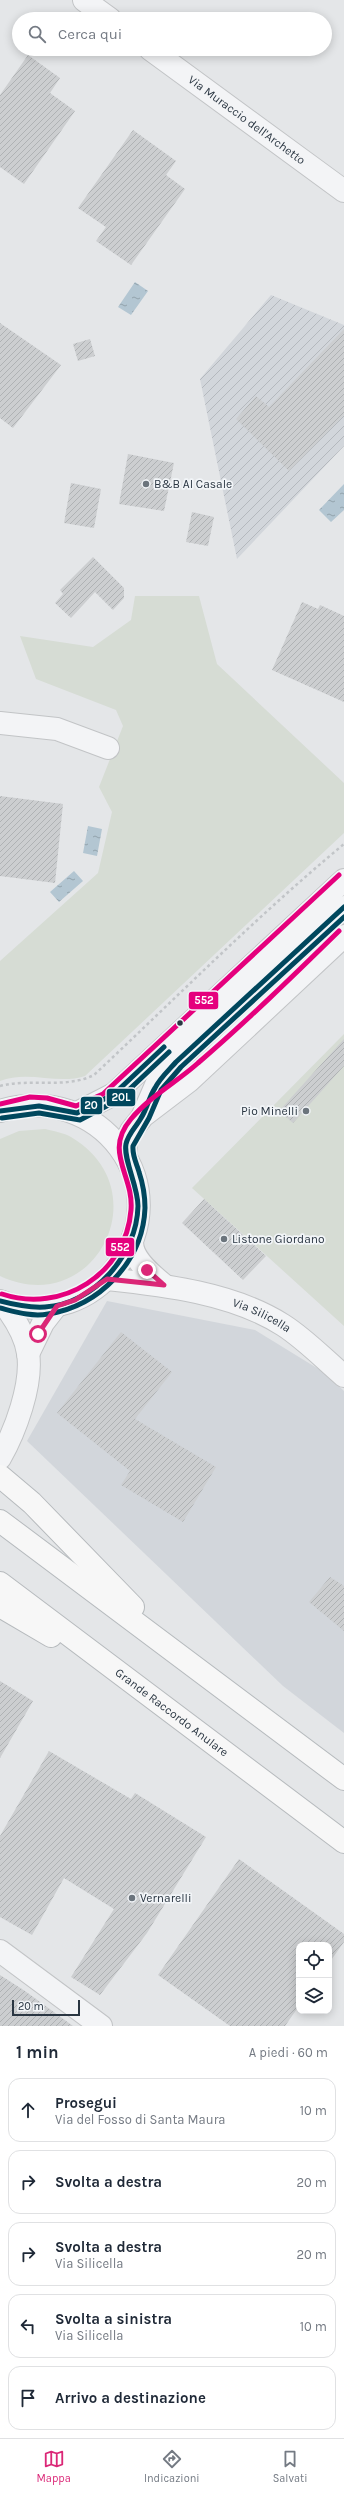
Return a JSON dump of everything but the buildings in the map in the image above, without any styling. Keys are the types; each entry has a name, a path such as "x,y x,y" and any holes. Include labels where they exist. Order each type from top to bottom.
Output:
{"highway":[{"path":"0,1476 19,1492 181,1656"},
{"path":"0,1521 344,1779"},
{"name":"Grande Raccordo Anulare","path":"0,1583 344,1842"},
{"path":"0,1606 144,1690"}],"street":[{"path":"84,0 100,12"},
{"name":"Via Muraccio dell'Archetto","path":"160,56 344,191"},
{"path":"0,723 57,729 108,748"},
{"path":"77,1113 114,1094 344,880"},
{"path":"143,1116 156,1085 176,1062 344,907"},
{"path":"125,1155 126,1141 131,1131 143,1116 194,1076 344,936"},
{"path":"0,1111 20,1106 46,1105 77,1113 104,1130 125,1155 133,1175 137,1195 137,1217 133,1237 122,1260 107,1279 75,1300 57,1306 29,1308 1,1301"},
{"name":"Via Silicella","path":"133,1237 132,1246 138,1258 147,1270 164,1285"},
{"name":"Via Silicella","path":"107,1279 164,1285 237,1304 268,1316 296,1334 344,1376"},
{"path":"0,1458 22,1403 28,1376 28,1354 16,1321 1,1301"},
{"path":"28,1354 43,1323 57,1306"},
{"path":"0,1951 101,2026"}],"path":[{"path":"0,1086 33,1081 70,1083 83,1080 94,1075 206,966 294,885 344,844"}],"shaded area":[{"path":"271,295 344,325 344,446 237,559 200,379"},
{"path":"135,596 199,596 217,664 344,783 344,833 85,1076 64,1079 21,1077 0,1081 0,961 98,873 112,812 99,787 123,726 116,710 36,679 20,636 93,647 131,620"},
{"name":"Pio Minelli","path":"344,1034 344,1326 192,1188"},
{"path":"45,1129 71,1137 98,1160 111,1187 113,1216 104,1243 88,1265 63,1280 34,1285 0,1276 0,1139 19,1131"},
{"path":"107,1301 255,1330 325,1373 344,1391 344,1733 283,1686 27,1441"}],"water":[{"path":"135,282 148,291 131,315 118,307"},
{"path":"344,484 344,510 331,522 319,510"},
{"path":"88,826 102,829 97,856 83,853"},
{"path":"74,871 83,881 59,902 50,892"}],"transit line":[{"name":"552","path":"0,1104 30,1097 47,1098 76,1106 103,1094 339,875"},
{"name":"20","path":"0,1301 33,1307 63,1304 80,1297 96,1287 110,1274 121,1259 130,1242 136,1224 138,1206 136,1190 127,1157 126,1144 130,1134 143,1114 157,1084 176,1062 344,907"},
{"name":"20L","path":"0,1308 24,1314 48,1314 67,1309 84,1302 101,1291 115,1278 127,1263 136,1246 142,1228 145,1208 144,1194 142,1181 134,1157 133,1146 149,1118 161,1090 181,1067 344,917"},
{"name":"552","path":"2,1294 25,1299 47,1298 68,1293 87,1284 104,1270 117,1253 126,1233 131,1210 131,1197 119,1153 123,1131 131,1119 146,1104 190,1070 234,1031 339,931"},
{"name":"20","path":"0,1111 39,1106 77,1113 114,1094 164,1047"},
{"name":"20L","path":"2,1118 39,1113 80,1120 118,1100 169,1052"}],"place":[{"name":"B&B Al Casale","path":"146,484"},
{"name":"Pio Minelli","path":"306,1111"},
{"name":"Listone Giordano","path":"224,1239"},
{"name":"Vernarelli","path":"132,1898"}],"route":[{"path":"38,1334 43,1323 57,1306 75,1300 92,1291 107,1279 164,1285 147,1270"}]}
